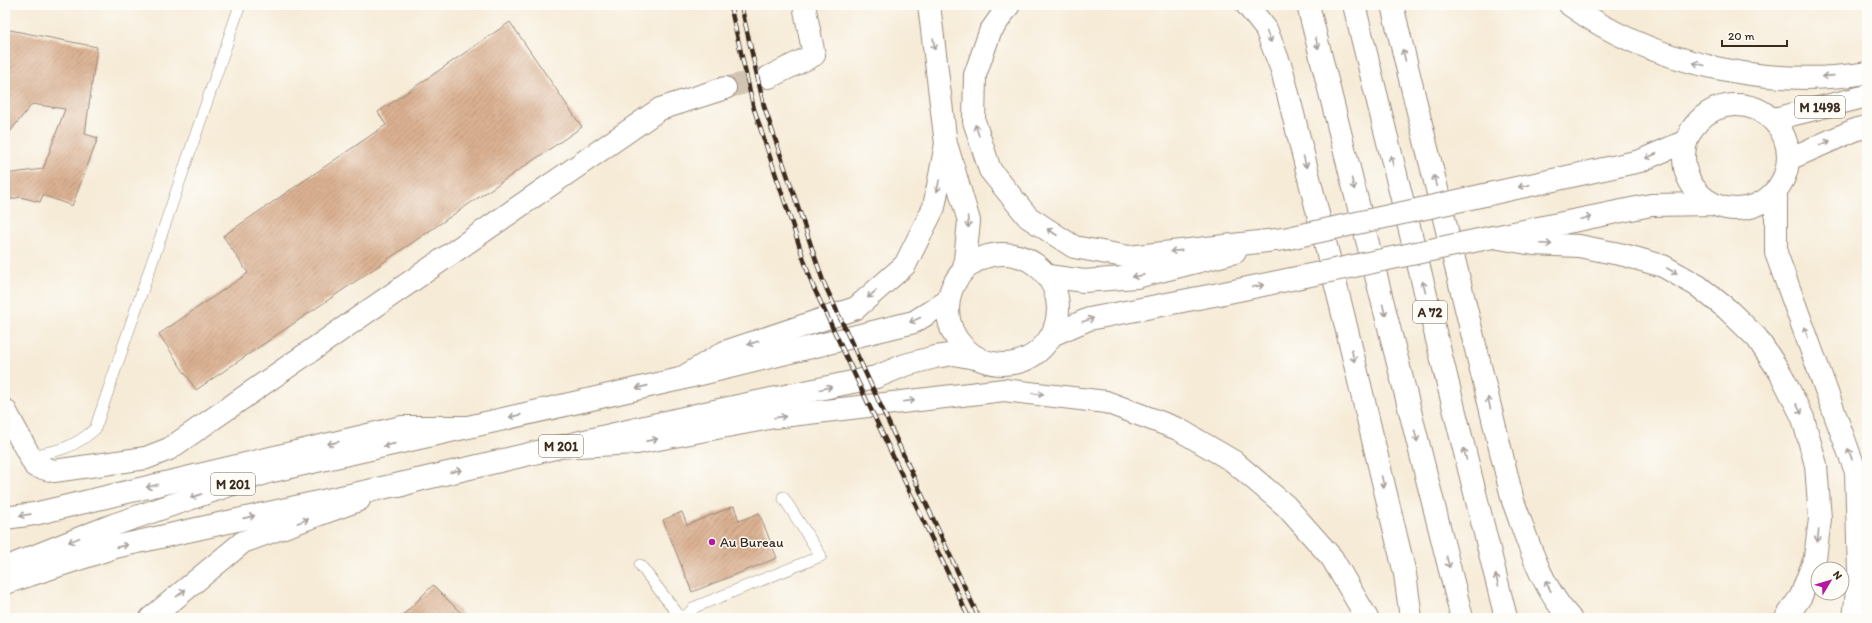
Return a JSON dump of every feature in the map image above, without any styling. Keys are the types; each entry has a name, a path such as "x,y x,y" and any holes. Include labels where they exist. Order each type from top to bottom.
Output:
{"main road":[{"path":"769,77 814,55 804,5"},
{"path":"929,5 946,144 969,221 964,270"},
{"path":"1009,5 990,32 976,75 974,121 990,170 1028,217 1074,247 1129,257 1284,239"},
{"path":"1247,5 1266,29 1282,70 1344,318 1405,574 1411,618"},
{"path":"1308,5 1462,618"},
{"name":"A 72","path":"1354,5 1506,618"},
{"path":"1392,5 1513,501 1536,564 1560,608 1570,618"},
{"path":"1570,5 1624,37 1668,56 1717,68 1777,76 1810,77 1867,73"},
{"path":"5,410 35,466 54,471 146,458 169,449 660,109 725,88"},
{"name":"M 1498","path":"1774,119 1867,96"},
{"path":"1052,335 1089,319 1220,294 1651,205 1712,204 1730,209 1743,209 1761,204 1776,192 1786,176 1789,159 1786,140 1774,119 1758,109 1745,105 1726,105 1702,116 1690,130 1683,151 1685,170 1691,184 1703,198 1712,204"},
{"name":"M 1498","path":"1789,159 1857,129 1867,127"},
{"path":"1048,276 1084,281 1136,277 1284,239 1640,161 1686,141"},
{"path":"680,379 725,352 856,308 905,265 934,207 946,144"},
{"path":"1776,192 1776,253 1856,472 1859,572 1854,618"},
{"path":"1493,237 1534,244 1580,246 1624,255 1663,266 1698,286 1727,308 1757,338 1781,374 1803,418 1816,465 1820,519 1815,558 1801,596 1786,618"},
{"path":"1009,253 1027,258 1048,276 1055,289 1059,308 1052,335 1045,346 1030,358 1019,362 999,364 980,359 964,347 953,331 949,319 949,300 953,286 964,270 975,261 993,254 1009,253"},
{"name":"M 201","path":"5,568 113,525 268,472 680,379 914,322 949,300"},
{"name":"M 201","path":"5,583 115,548 418,480 705,413 876,377 905,365 936,357 954,354 980,359"},
{"path":"557,447 637,443 774,418 1004,390 1106,402 1178,429 1233,461 1286,506 1332,558 1367,618"},
{"path":"5,518 34,514 402,426 468,427"},
{"path":"151,618 243,542 418,480"}],"lane":[{"path":"29,456 63,449 82,440 95,428 240,5"},
{"path":"684,618 695,607 821,556 784,497"},
{"path":"640,565 681,618"}],"building":[{"path":"510,22 582,127 196,390 159,334 248,273 223,236 386,125 378,112"},
{"path":"5,29 97,47 85,134 98,138 72,206 43,195 40,202 20,197 5,201 5,174 43,169 65,109 32,104 5,138"},
{"path":"734,506 739,521 759,513 777,558 692,592 663,520 682,512 687,525"},
{"path":"433,585 466,618 400,618"}],"tunnel":[{"path":"725,88 769,77"}],"railway":[{"path":"730,5 754,109 812,284 969,618"},
{"path":"741,5 764,106 823,281 979,618"}],"place":[{"name":"Au Bureau","path":"712,542"}]}
